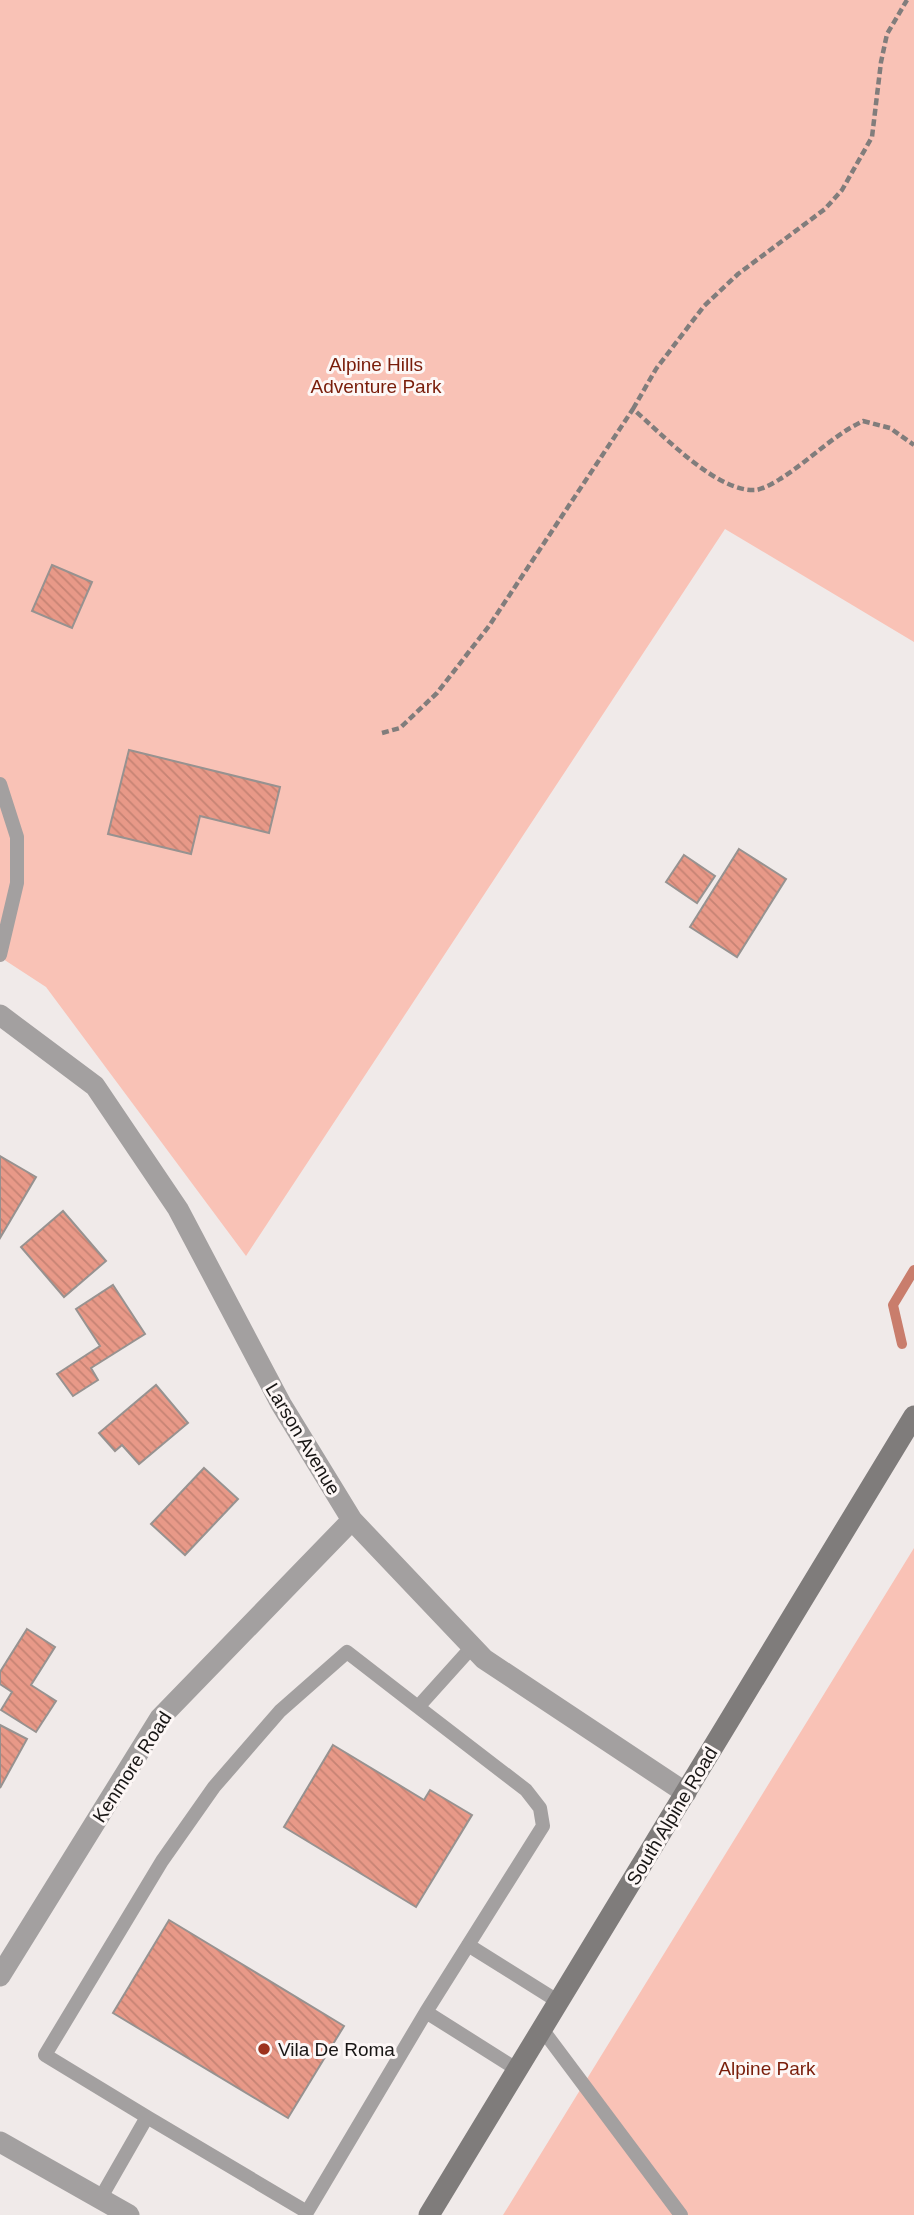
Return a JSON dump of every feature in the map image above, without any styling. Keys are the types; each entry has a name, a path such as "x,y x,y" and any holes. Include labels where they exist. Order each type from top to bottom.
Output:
{"main road":[{"name":"South Alpine Road","path":"429,2215 914,1416"}],"street":[{"name":"Larson Avenue","path":"0,1015 95,1086 178,1209 281,1404 352,1520 484,1659 686,1793"},
{"name":"Kenmore Road","path":"0,1976 160,1718 352,1520"},
{"path":"0,2143 115,2210"}],"lane":[{"path":"0,784 17,837 17,883 0,955"},
{"path":"418,1707 472,1647"},
{"path":"347,1653 418,1707 526,1790 540,1808 543,1826 426,2012 307,2212 44,2054 162,1861 214,1787 280,1711 347,1653"},
{"path":"468,1945 559,2002"},
{"path":"426,2012 518,2070"},
{"path":"542,2029 681,2215"},
{"path":"115,2210 147,2117"}],"path":[{"path":"382,733 400,728 437,693 489,626 633,410 656,369 704,306 738,274 825,209 842,190 872,137 887,34 907,0"},
{"path":"633,410 698,465 732,487 758,490 780,480 843,431 863,421 890,428 914,445"}],"green space":[{"name":"Alpine Hills Adventure Park","path":"0,0 914,0 914,642 725,529 246,1256 46,987 0,957"},
{"name":"Alpine Park","path":"914,1548 914,2215 503,2215"}],"building":[{"path":"52,565 92,582 72,628 32,611"},
{"path":"129,750 280,787 269,833 200,816 191,854 108,834"},
{"path":"739,849 786,879 737,957 690,927"},
{"path":"684,855 715,876 697,903 666,882"},
{"path":"0,1156 36,1177 0,1238"},
{"path":"63,1211 106,1261 64,1297 21,1247"},
{"path":"113,1285 145,1334 91,1368 98,1380 73,1396 57,1374 100,1346 76,1309"},
{"path":"156,1385 188,1423 139,1464 122,1445 115,1451 99,1433"},
{"path":"204,1468 238,1499 185,1555 151,1524"},
{"path":"27,1629 55,1647 31,1685 56,1701 36,1732 1,1710 12,1692 0,1684 0,1672"},
{"path":"0,1725 27,1739 0,1788"},
{"path":"333,1745 424,1800 430,1790 472,1815 416,1907 284,1827"},
{"path":"169,1920 344,2026 288,2118 113,2013"}],"waterway":[{"path":"902,1344 893,1305 914,1270"}],"place":[{"name":"Vila De Roma","path":"264,2049"}]}
